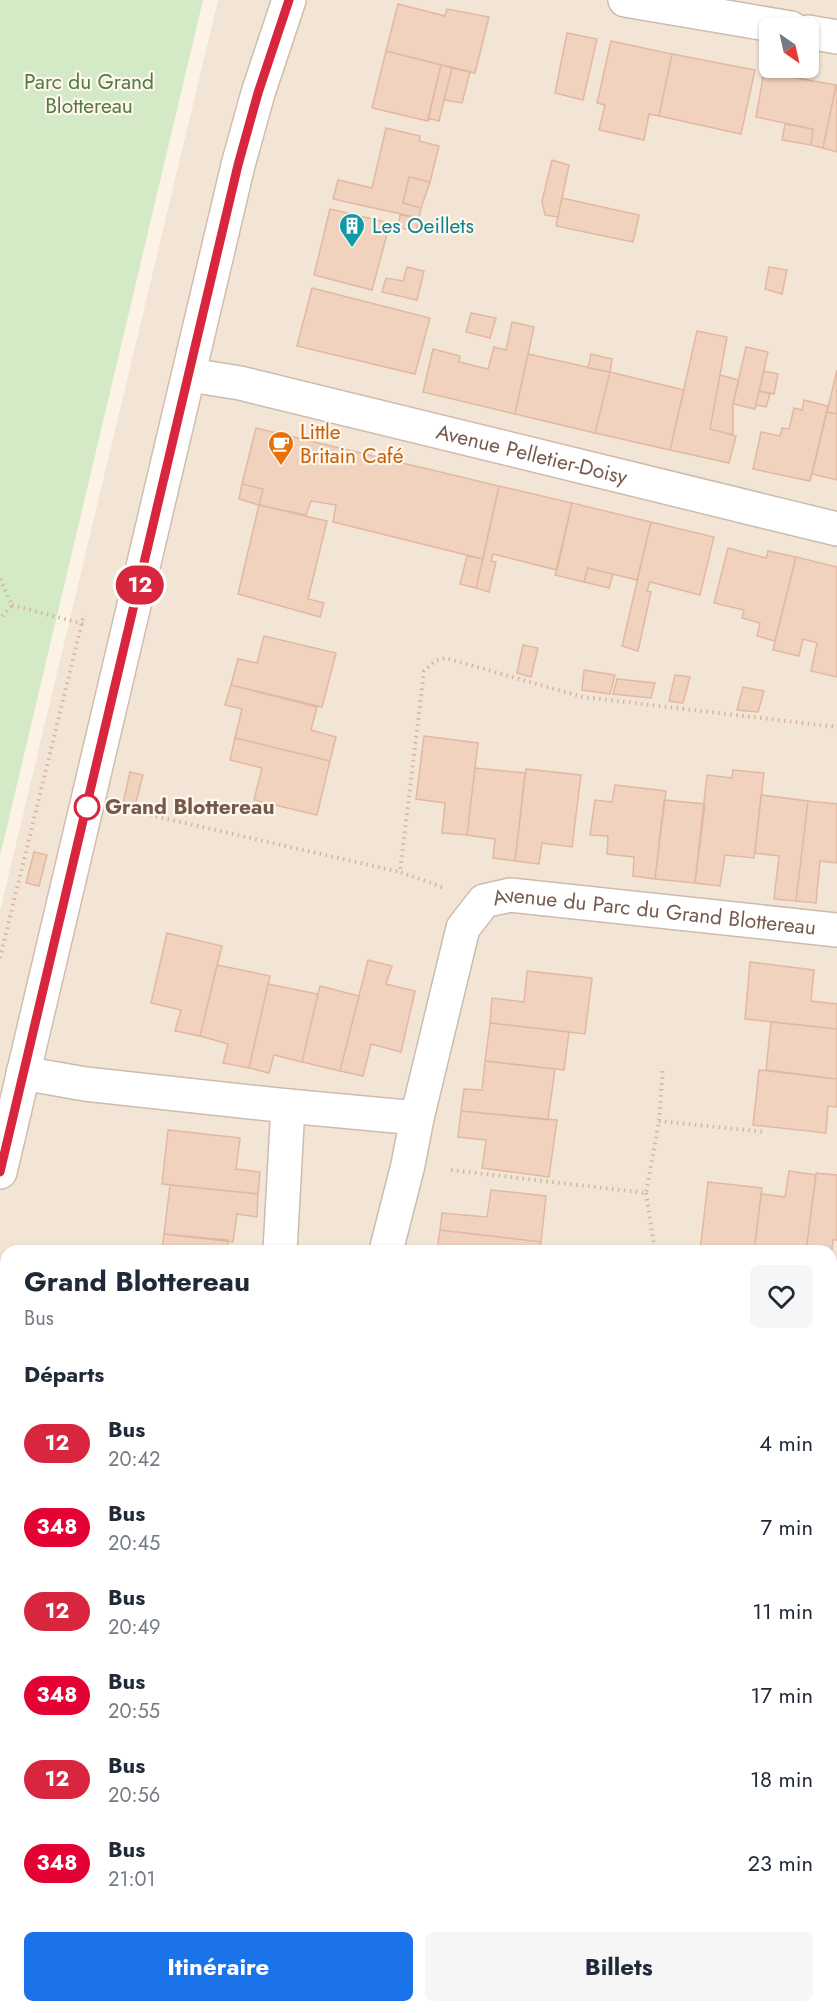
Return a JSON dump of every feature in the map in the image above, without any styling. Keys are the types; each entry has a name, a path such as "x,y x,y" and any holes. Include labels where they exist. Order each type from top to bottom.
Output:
{"street":[{"path":"0,1172 238,165 258,93 289,0"},
{"path":"625,0 759,23"},
{"path":"819,34 837,37"},
{"name":"Avenue Pelletier-Doisy","path":"190,375 240,383 837,529"},
{"name":"Avenue du Parc du Grand Blottereau","path":"388,1245 463,928 484,901 510,895 837,930"},
{"path":"23,1073 85,1084 417,1118"},
{"path":"280,1245 288,1106"}],"path":[{"path":"0,579 12,604 58,617"},
{"path":"0,619 12,604"},
{"path":"400,872 424,672 435,661 445,658 583,697 837,727"},
{"path":"150,814 400,872 484,901"},
{"path":"654,1245 646,1193 658,1121 663,1067"},
{"path":"658,1121 766,1132"},
{"path":"408,1165 646,1193"}],"shaded area":[{"path":"218,0 837,0 837,1245 0,1245 0,911"}],"green space":[{"name":"Parc du Grand Blottereau","path":"0,0 203,0 0,856"}],"building":[{"path":"398,4 445,16 447,9 489,17 475,73 386,51"},
{"path":"567,33 597,39 583,100 555,93"},
{"path":"611,41 672,54 659,116 649,114 644,140 599,130 605,105 597,103"},
{"path":"386,51 441,65 428,121 372,108"},
{"path":"672,54 755,70 741,134 659,116"},
{"path":"441,65 452,68 439,121 428,118"},
{"path":"452,68 470,72 462,103 444,100"},
{"path":"763,78 797,78 836,85 823,148 811,145 813,129 756,117"},
{"path":"837,86 837,152 823,148"},
{"path":"785,124 813,129 811,145 782,140"},
{"path":"386,128 420,136 419,141 439,146 430,182 409,177 403,203 421,208 419,218 333,199 338,180 372,188"},
{"path":"552,160 569,165 558,217 545,215 542,201"},
{"path":"409,177 430,182 421,208 403,203"},
{"path":"562,198 639,215 633,242 556,226"},
{"name":"Les Oeillets","path":"330,209 390,223 372,290 314,275"},
{"path":"400,215 419,218 416,232 398,227"},
{"path":"407,267 424,271 417,300 382,292 386,278 403,281"},
{"path":"769,267 787,270 782,294 765,289"},
{"path":"312,288 430,318 415,374 297,346"},
{"path":"471,313 496,318 490,338 466,332"},
{"path":"512,322 534,327 515,414 423,392 433,349 460,356 459,362 488,369 494,347 506,350"},
{"path":"697,331 727,337 710,429 736,436 729,463 670,450"},
{"path":"746,347 768,352 755,409 733,404"},
{"path":"528,354 610,372 595,433 515,414"},
{"path":"591,354 612,359 610,372 588,368"},
{"path":"837,370 837,414 827,412"},
{"path":"764,371 778,374 774,394 759,391"},
{"path":"610,372 684,390 670,450 595,433"},
{"path":"720,375 739,380 733,404 733,435 710,429"},
{"path":"759,391 770,394 766,407 756,405"},
{"path":"804,400 828,406 810,481 753,469 761,432 780,436 782,428 789,429 794,408 802,410"},
{"path":"827,412 837,414 837,480 812,474"},
{"path":"256,428 499,486 483,559 333,522 336,505 311,501 306,515 259,505 263,489 242,484"},
{"path":"242,484 263,489 259,505 239,499"},
{"path":"499,486 572,503 557,570 493,554 491,561 496,562 489,592 476,588"},
{"path":"572,503 651,522 637,580 588,568 584,582 555,575"},
{"path":"259,505 327,521 308,599 324,603 320,617 238,594"},
{"path":"651,522 714,537 700,595 650,582 647,591 651,592 638,651 622,646"},
{"path":"728,548 766,558 768,551 796,557 775,641 757,636 760,623 742,618 744,610 714,603"},
{"path":"467,556 483,559 476,588 460,584"},
{"path":"796,557 837,567 837,677 811,671 817,643 803,639 799,656 773,650"},
{"path":"588,568 613,574 609,588 584,582"},
{"path":"264,636 336,653 322,707 231,685 238,659 257,663"},
{"path":"523,645 538,648 531,677 517,673"},
{"path":"584,670 615,675 610,694 582,690"},
{"path":"675,675 690,677 683,703 669,701"},
{"path":"617,679 655,683 651,698 613,694"},
{"path":"231,685 317,707 311,730 336,737 330,761 235,738 242,709 225,705"},
{"path":"743,687 764,691 758,712 737,710"},
{"path":"424,736 478,743 467,835 442,833 445,803 416,799"},
{"path":"235,738 330,761 317,815 254,800 262,768 230,760"},
{"path":"475,768 525,773 515,861 493,858 495,839 467,835"},
{"path":"526,769 581,775 572,847 542,843 539,864 515,861"},
{"path":"733,770 764,773 754,858 725,855 720,886 695,883 707,775 732,778"},
{"path":"130,772 143,775 135,806 123,803"},
{"path":"615,785 666,791 655,879 633,876 634,857 607,854 608,836 590,835 595,800 612,802"},
{"path":"761,795 808,801 796,901 774,899 779,856 755,853"},
{"path":"664,800 705,804 695,883 655,879"},
{"path":"808,801 837,804 837,863 820,861 816,903 796,901"},
{"path":"34,852 47,855 39,886 26,883"},
{"path":"167,933 222,946 200,1036 175,1031 181,1010 151,1003"},
{"path":"368,960 392,966 386,984 415,991 401,1052 371,1044 363,1076 340,1071"},
{"path":"750,962 814,970 811,1001 837,1004 837,1029 745,1019"},
{"path":"217,965 270,976 249,1068 223,1063 228,1044 200,1036"},
{"path":"527,971 592,978 585,1034 490,1023 492,998 524,1002"},
{"path":"268,984 318,994 302,1062 274,1055 269,1073 249,1068"},
{"path":"320,986 359,996 340,1071 302,1062"},
{"path":"771,1022 837,1029 837,1079 766,1070"},
{"path":"490,1023 569,1032 564,1070 485,1061"},
{"path":"485,1061 555,1069 548,1120 461,1111 464,1089 482,1090"},
{"path":"759,1070 837,1079 837,1107 828,1106 826,1133 753,1125"},
{"path":"461,1111 557,1120 549,1177 482,1168 486,1140 458,1137"},
{"path":"168,1130 240,1138 236,1169 260,1172 258,1194 162,1184"},
{"path":"789,1171 816,1175 807,1245 755,1245 761,1194 785,1197"},
{"path":"816,1173 837,1175 837,1240 833,1240 832,1245 807,1245"},
{"path":"708,1182 762,1188 755,1245 701,1245"},
{"path":"170,1185 258,1194 257,1217 237,1214 233,1242 164,1234"},
{"path":"491,1190 546,1196 541,1242 440,1230 442,1213 487,1217"},
{"path":"440,1230 541,1242 541,1245 438,1245"},
{"path":"164,1234 228,1240 228,1245 163,1245"}],"bus line":[{"name":"12","path":"0,1172 238,165 258,93 289,0"}],"place":[{"name":"Les Oeillets","path":"352,249"},
{"name":"Little Britain Café","path":"281,467"},
{"name":"Grand Blottereau","path":"87,807"}]}
